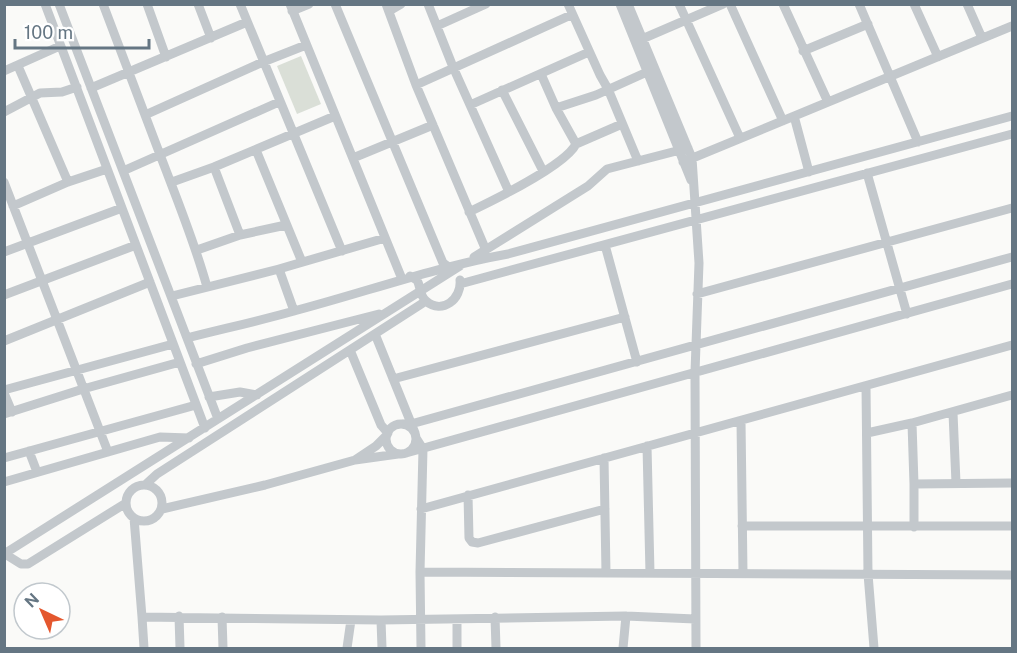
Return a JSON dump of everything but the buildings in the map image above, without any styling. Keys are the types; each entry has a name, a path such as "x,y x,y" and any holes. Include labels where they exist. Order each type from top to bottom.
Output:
{"street":[{"path":"45,4 205,428"},
{"path":"59,4 218,419"},
{"path":"103,4 197,250 207,287"},
{"path":"147,4 166,57"},
{"path":"198,4 211,38"},
{"path":"240,4 342,251"},
{"path":"309,4 291,8 385,238 406,278"},
{"path":"335,4 439,253 460,284 459,293 451,303 438,306 426,301 420,292 417,280 406,278"},
{"path":"401,4 388,8 416,85 484,248"},
{"path":"428,4 453,67 509,192"},
{"path":"437,26 486,4"},
{"path":"568,4 571,15 608,89 638,161"},
{"path":"620,4 647,72 683,150 692,158 699,262 695,372 696,648"},
{"path":"628,4 683,150 683,162 692,184"},
{"path":"679,4 740,138"},
{"path":"642,39 723,4"},
{"path":"730,4 783,120"},
{"path":"859,4 918,142"},
{"path":"914,4 938,57"},
{"path":"967,4 982,38"},
{"path":"787,6 803,51 828,102"},
{"path":"416,85 571,15"},
{"path":"91,88 247,22"},
{"path":"803,51 868,24"},
{"path":"683,162 1012,26"},
{"path":"145,115 306,45"},
{"path":"4,71 60,46"},
{"path":"470,105 589,52"},
{"path":"18,66 68,182"},
{"path":"556,108 647,72"},
{"path":"541,74 576,144"},
{"path":"4,112 40,93 62,92 77,87"},
{"path":"502,90 543,171"},
{"path":"123,171 279,102"},
{"path":"172,182 256,150 335,116"},
{"path":"794,116 809,172"},
{"path":"469,261 508,254 1012,116"},
{"path":"469,212 509,192 568,156 576,144 622,124"},
{"path":"353,158 433,125"},
{"path":"460,284 1012,134"},
{"path":"256,150 302,262"},
{"path":"187,338 294,311 406,278 451,268 469,261 588,186 607,169 683,150"},
{"path":"214,167 240,235"},
{"path":"13,206 68,182 107,169"},
{"path":"867,173 907,314"},
{"path":"4,182 108,453"},
{"path":"4,252 122,208"},
{"path":"697,294 1012,208"},
{"path":"197,250 240,235 286,225"},
{"path":"172,296 279,269 385,238"},
{"path":"4,295 136,245"},
{"path":"605,245 637,362"},
{"path":"355,460 375,446 394,426 411,430 637,362 1012,257"},
{"path":"126,503 28,564 21,564 5,554 420,292 451,268"},
{"path":"279,269 294,311"},
{"path":"4,341 150,282"},
{"path":"162,509 355,460 423,449 1012,284"},
{"path":"145,485 166,468 426,301"},
{"path":"196,364 247,348 389,311"},
{"path":"393,379 625,317"},
{"path":"375,334 411,430 414,447 403,454"},
{"path":"173,344 4,391 8,413 180,362"},
{"path":"422,508 1012,345"},
{"path":"350,350 381,425 388,434 389,447 403,454"},
{"path":"866,386 868,574 874,648"},
{"path":"209,397 240,392 257,395"},
{"path":"867,433 953,413 1012,395"},
{"path":"4,458 196,405"},
{"path":"953,413 956,483"},
{"path":"741,421 743,573"},
{"path":"912,423 914,527"},
{"path":"411,430 423,449 421,648"},
{"path":"4,482 160,437 189,438"},
{"path":"647,447 650,573"},
{"path":"29,451 37,472"},
{"path":"604,458 606,573"},
{"path":"914,484 1012,483"},
{"path":"145,485 159,492 163,503 162,509 155,518 144,522 129,514 126,503 129,492 145,485"},
{"path":"468,495 469,538 472,542 478,543 605,509"},
{"path":"134,518 144,648"},
{"path":"742,526 1012,526"},
{"path":"420,572 1012,575"},
{"path":"179,616 180,648"},
{"path":"142,617 381,620 626,616 696,619"},
{"path":"623,648 626,616"},
{"path":"222,617 223,648"},
{"path":"495,617 496,648"},
{"path":"457,619 457,648"},
{"path":"347,648 351,620"},
{"path":"381,620 382,648"}],"shaded area":[{"path":"301,56 321,104 297,114 277,66"}]}
